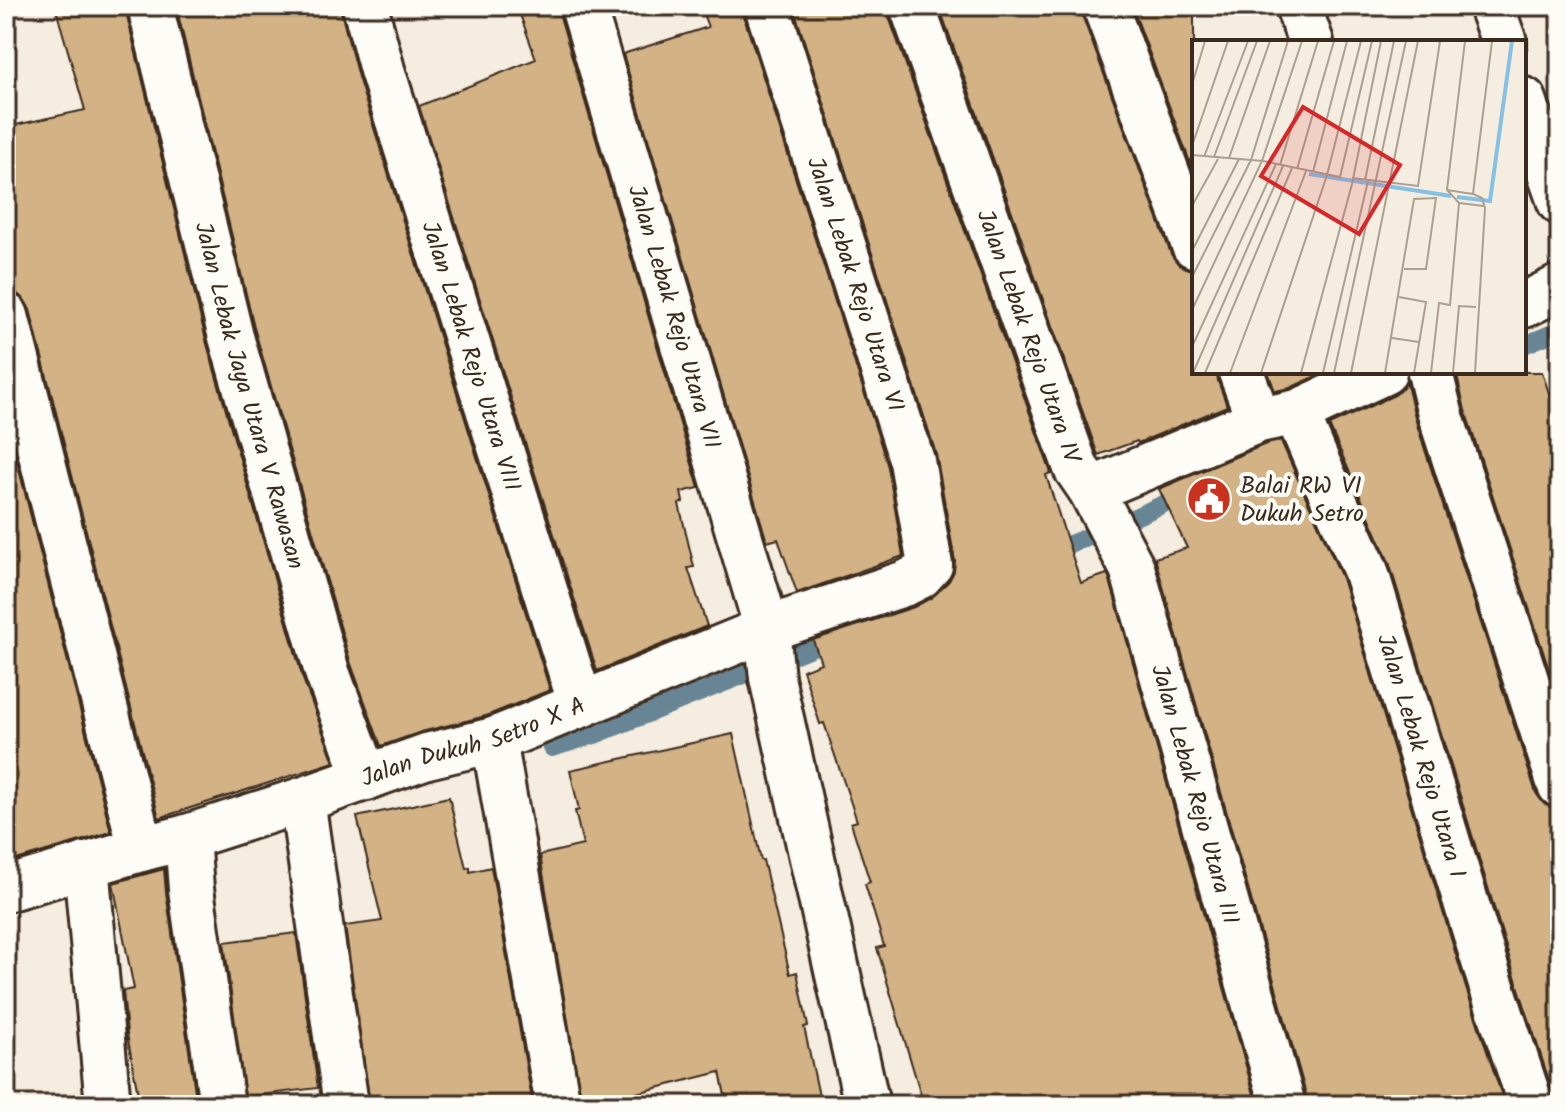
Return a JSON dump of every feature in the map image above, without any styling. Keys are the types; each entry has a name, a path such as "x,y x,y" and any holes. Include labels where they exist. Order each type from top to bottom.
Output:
{"street":[{"name":"Jalan Lebak Jaya Utara V Rawasan","path":"150,6 231,337 327,672 366,778"},
{"name":"Jalan Lebak Rejo Utara VIII","path":"365,6 581,705"},
{"name":"Jalan Lebak Rejo Utara VII","path":"583,6 769,653 867,1105"},
{"name":"Jalan Lebak Rejo Utara VI","path":"767,6 912,461 930,565"},
{"name":"Jalan Lebak Rejo Utara IV","path":"912,6 1076,468 1099,505 1380,374"},
{"path":"1105,6 1192,240"},
{"path":"1298,6 1310,40"},
{"path":"1491,6 1503,40"},
{"path":"1526,106 1560,202"},
{"path":"1526,304 1560,287"},
{"path":"6,316 141,849"},
{"name":"Jalan Lebak Rejo Utara I","path":"1243,374 1286,419 1319,466 1365,569 1490,981 1531,1105"},
{"path":"1430,374 1441,417 1560,785"},
{"name":"Jalan Lebak Rejo Utara III","path":"1099,505 1132,568 1283,1105"},
{"name":"Jalan Dukuh Setro X A","path":"6,889 187,837 427,756 494,740 581,705 769,653 920,576 930,565"},
{"path":"494,740 558,1105"},
{"path":"302,800 346,1105"},
{"path":"187,837 191,889 222,1105"},
{"path":"86,865 108,1105"}],"building":[{"path":"55,6 126,6 207,344 303,679 334,762 159,818 30,310 23,298 14,292 6,292 6,127 85,110"},
{"path":"176,6 341,6 358,77 550,690 486,716 421,732 381,746 351,664 255,331"},
{"path":"517,6 559,6 699,488 681,492 683,502 679,504 694,567 688,568 707,626 597,671 419,106 536,59"},
{"path":"700,6 743,6 743,14 888,467 903,556 797,593 778,539 767,542 623,54 708,27"},
{"path":"793,6 888,6 888,14 1051,473 1046,475 1081,583 1107,574 1109,577 1257,1105 924,1105 877,948 884,946 865,884 870,882 851,823 857,821 803,670 821,663 813,640 914,607 931,598 949,581 955,561 936,454"},
{"path":"939,6 1081,6 1171,254 1179,265 1192,269 1192,374 1217,374 1227,406 1138,443 1098,455"},
{"path":"1132,6 1194,6 1192,168"},
{"path":"1542,372 1549,393 1560,389 1560,704 1465,410 1456,374"},
{"path":"1269,374 1321,374 1290,388 1275,391"},
{"path":"1406,381 1417,425 1536,793 1544,804 1560,809 1560,1097 1555,1099 1389,562 1329,425 1395,395"},
{"path":"6,418 111,832 6,863"},
{"path":"1281,441 1342,578 1466,988 1505,1105 1307,1105 1155,558 1187,548 1159,489 1266,444"},
{"path":"733,734 790,974 797,972 808,1026 804,1027 821,1105 727,1105 720,1072 582,1105 540,855 583,845 570,770"},
{"path":"449,797 466,868 470,867 470,872 491,867 533,1105 370,1105 345,926 382,921 357,817"},
{"path":"164,869 197,1105 140,1105 127,1034 123,991 134,989 113,883"},
{"path":"296,933 318,1088 252,1096 253,1105 246,1105 224,942"}],"waterway":[{"path":"1526,344 1560,330"},
{"path":"1388,405 1458,374"},
{"path":"1047,553 1186,494"},
{"path":"884,618 942,595"},
{"path":"552,748 595,735 838,637"}],"place":[{"name":"Balai RW VI Dukuh Setro","path":"1209,499"}]}
